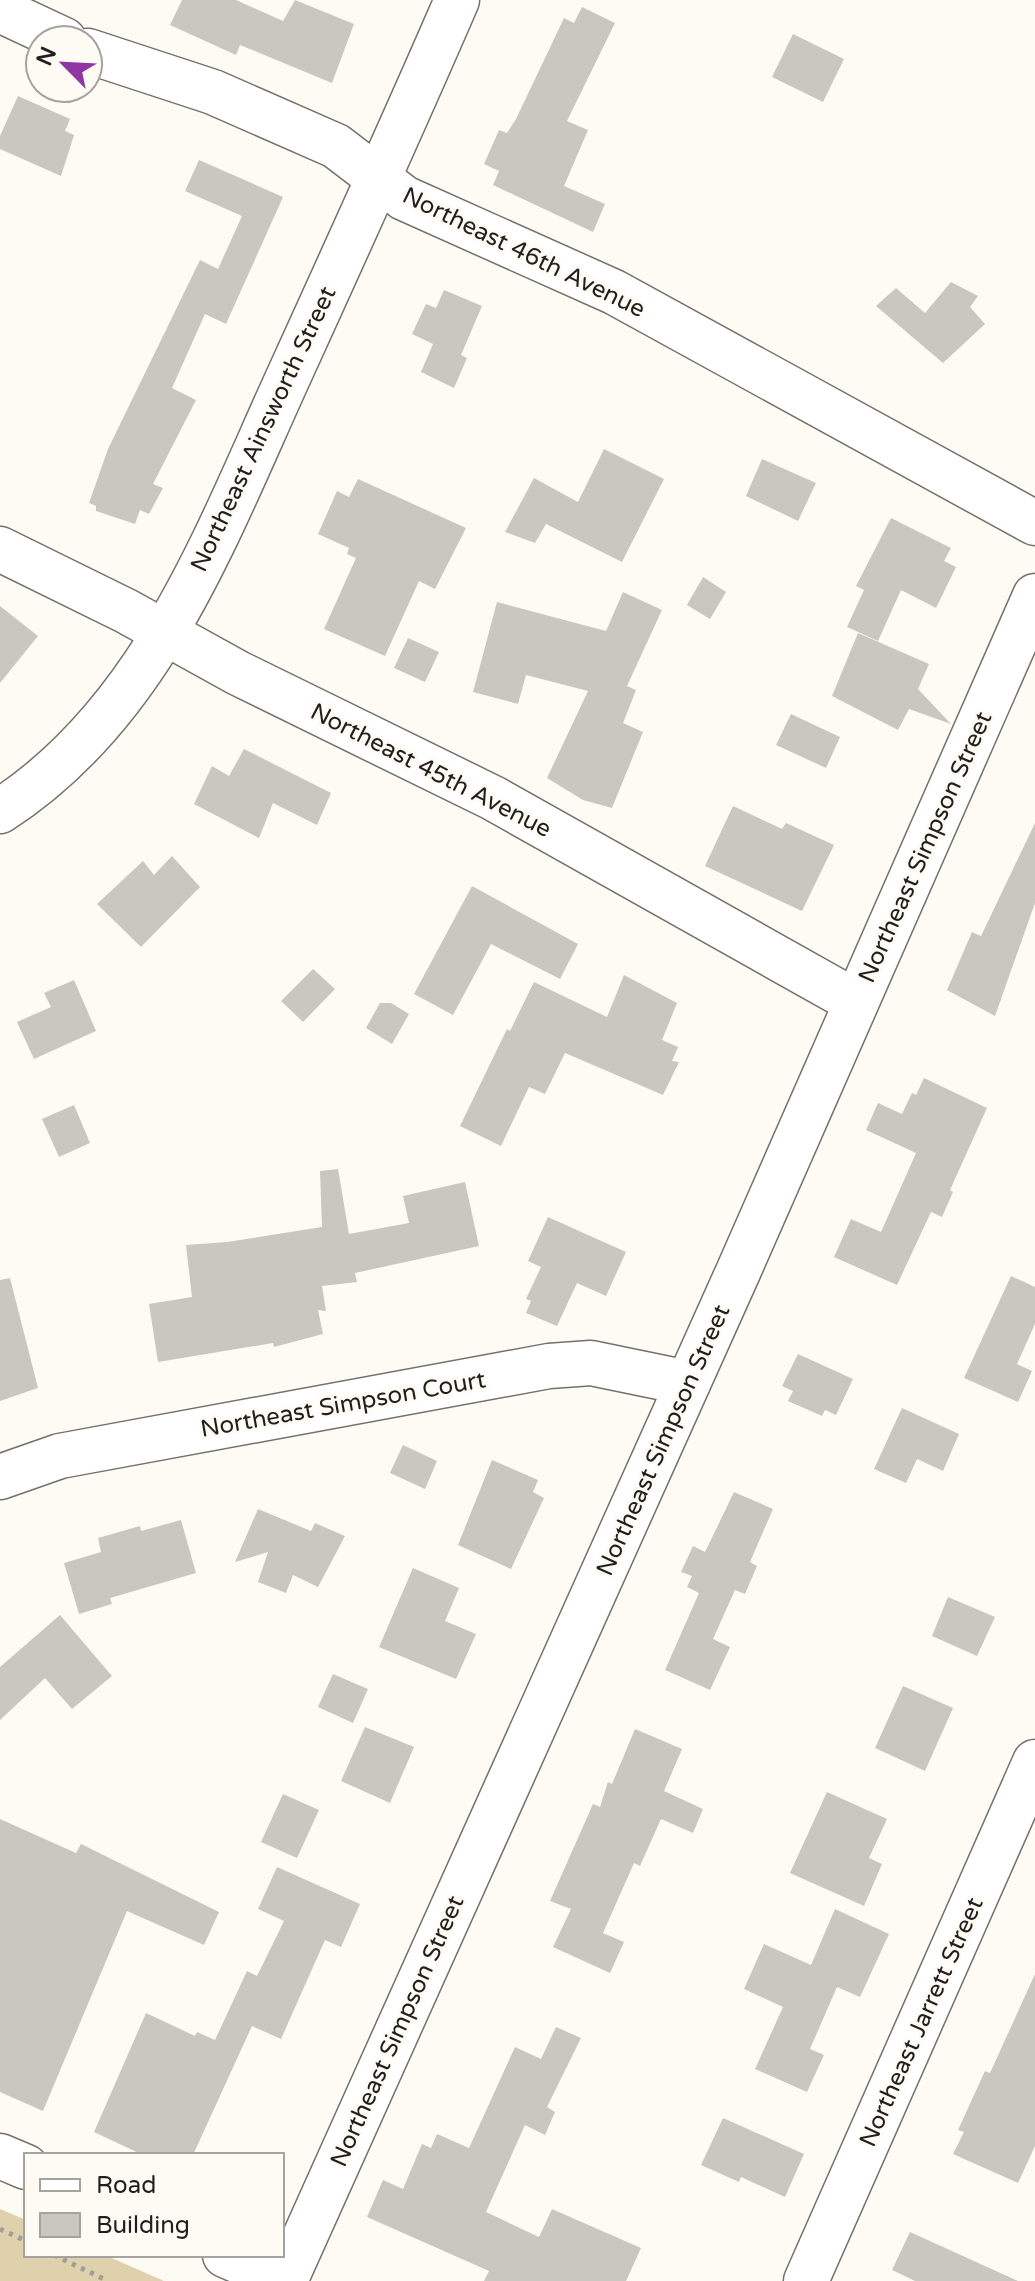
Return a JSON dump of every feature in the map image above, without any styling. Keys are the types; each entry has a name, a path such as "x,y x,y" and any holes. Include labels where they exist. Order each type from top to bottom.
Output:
{"street":[{"name":"Northeast Ainsworth Street","path":"0,811 46,776 94,728 165,635 207,554 380,178 457,0"},
{"path":"0,10 30,24"},
{"name":"Northeast 46th Avenue","path":"104,56 213,92 336,146 404,198 614,292 1035,523"},
{"name":"Northeast 45th Avenue","path":"0,549 493,798 856,1002"},
{"name":"Northeast Simpson Street","path":"285,2281 688,1383 1035,596"},
{"name":"Northeast Simpson Court","path":"0,1477 60,1456 549,1366 591,1363 688,1383"},
{"name":"Northeast Jarrett Street","path":"806,2281 1035,1762"},
{"path":"0,2156 24,2166"},
{"path":"230,2257 285,2281"}],"path":[{"path":"0,2229 24,2240"},
{"path":"58,2257 108,2281"}],"shaded area":[{"path":"0,2209 24,2219 24,2257 110,2257 164,2281 0,2281"}],"building":[{"path":"182,0 236,0 283,21 295,0 354,24 332,83 240,45 236,55 170,25"},
{"path":"582,7 615,23 567,121 588,130 564,186 605,204 593,232 493,185 499,171 484,164 499,130 507,133 516,119 564,18 574,23"},
{"path":"793,34 844,59 823,102 772,77"},
{"path":"18,96 24,99 24,104 36,104 70,119 65,131 74,135 61,176 0,149 0,136"},
{"path":"199,160 283,197 226,324 205,314 172,388 196,400 153,484 163,488 149,514 140,510 135,524 96,511 96,506 89,503 108,449 200,260 218,269 242,216 185,191"},
{"path":"951,282 978,296 970,307 985,324 943,363 876,306 896,288 925,313"},
{"path":"444,290 482,306 461,355 467,358 454,388 421,372 433,344 412,334 426,304 436,308"},
{"path":"604,449 664,479 622,562 546,524 535,543 505,532 534,478 578,502"},
{"path":"762,459 816,483 798,521 746,496"},
{"path":"358,479 466,528 435,589 419,581 385,656 324,629 356,558 347,554 349,548 318,534 337,491 349,497"},
{"path":"891,518 951,548 944,561 956,567 936,608 901,590 878,641 847,627 864,590 856,586"},
{"path":"703,577 726,592 710,619 687,605"},
{"path":"623,592 662,610 627,686 636,690 623,723 643,732 612,808 583,800 547,778 588,691 526,675 518,704 473,692 497,602 606,631"},
{"path":"0,606 38,636 0,683"},
{"path":"858,633 929,664 918,689 951,724 909,709 898,730 832,696"},
{"path":"408,638 439,652 425,682 394,668"},
{"path":"791,714 840,737 826,768 776,745"},
{"path":"244,749 331,793 317,825 273,803 259,838 194,804 212,766 229,776"},
{"path":"733,806 782,829 786,823 834,845 802,911 705,866"},
{"path":"1035,823 1035,903 995,1016 947,990 972,932 981,936"},
{"path":"172,856 200,887 141,947 97,904 143,861 154,875"},
{"path":"472,886 578,944 560,979 491,944 453,1015 414,994"},
{"path":"313,969 335,989 303,1022 281,1001"},
{"path":"624,975 677,1003 662,1040 678,1047 672,1061 679,1062 663,1095 565,1053 545,1094 529,1087 501,1146 460,1126 507,1029 510,1031 534,982 607,1017"},
{"path":"74,980 96,1031 34,1059 17,1022 51,1007 44,993"},
{"path":"380,1003 391,1003 409,1014 392,1044 366,1028"},
{"path":"924,1078 987,1108 950,1190 953,1192 942,1217 931,1212 897,1285 834,1257 851,1219 881,1232 916,1153 866,1130 878,1103 902,1114 912,1093 916,1095"},
{"path":"74,1105 90,1143 59,1157 42,1119"},
{"path":"338,1169 349,1234 409,1223 403,1196 465,1182 479,1246 355,1273 357,1282 322,1286 326,1311 318,1310 323,1334 274,1347 273,1343 158,1362 149,1304 192,1297 186,1245 227,1242 322,1227 320,1171"},
{"path":"548,1217 626,1252 606,1296 577,1283 557,1326 526,1313 531,1301 526,1299 541,1267 528,1261"},
{"path":"1011,1276 1035,1287 1035,1324 1017,1364 1032,1371 1018,1402 964,1378"},
{"path":"10,1278 38,1388 0,1401 0,1280"},
{"path":"798,1354 853,1379 836,1415 825,1410 822,1416 788,1401 793,1391 782,1386"},
{"path":"902,1408 959,1434 943,1471 917,1459 906,1483 874,1469"},
{"path":"403,1445 437,1461 425,1489 390,1473"},
{"path":"492,1460 538,1480 533,1492 544,1498 511,1569 458,1545"},
{"path":"734,1492 773,1509 750,1562 757,1566 745,1594 735,1590 713,1639 730,1647 710,1690 665,1670 699,1593 687,1587 692,1576 681,1572 693,1546 705,1552"},
{"path":"258,1509 311,1531 315,1523 345,1536 318,1587 293,1575 286,1593 258,1582 268,1552 235,1562"},
{"path":"181,1520 196,1573 110,1598 112,1604 79,1614 64,1563 101,1552 98,1538 140,1526 141,1531"},
{"path":"413,1568 459,1588 445,1621 476,1634 456,1679 379,1647"},
{"path":"948,1597 995,1617 977,1656 932,1636"},
{"path":"60,1615 112,1676 72,1709 45,1678 0,1720 0,1667"},
{"path":"333,1674 368,1689 353,1723 318,1707"},
{"path":"903,1686 953,1708 925,1771 875,1748"},
{"path":"365,1727 414,1747 390,1803 341,1781"},
{"path":"635,1729 682,1749 664,1791 703,1809 693,1833 661,1819 640,1866 634,1863 603,1933 624,1942 610,1973 553,1947 571,1909 550,1901 593,1804 600,1807 608,1782 612,1784"},
{"path":"827,1792 887,1819 869,1858 882,1864 864,1906 790,1873"},
{"path":"283,1794 319,1810 297,1858 261,1842"},
{"path":"0,1819 76,1853 81,1844 219,1912 204,1945 127,1911 43,2111 0,2092"},
{"path":"277,1867 360,1904 341,1947 325,1940 281,2039 252,2026 194,2153 139,2153 94,2132 146,2013 195,2036 197,2032 215,2040 247,1971 257,1976 284,1921 258,1909"},
{"path":"835,1909 889,1934 860,1997 837,1987 810,2049 824,2055 807,2092 755,2069 783,2007 744,1989 764,1944 811,1965"},
{"path":"1035,1974 1035,2146 1018,2183 953,2154 964,2132 958,2130 985,2071 990,2073"},
{"path":"556,2027 581,2038 547,2107 555,2112 545,2135 525,2125 486,2212 539,2237 552,2209 641,2248 626,2281 484,2281 489,2271 367,2217 383,2180 403,2189 422,2144 431,2148 437,2134 469,2148 515,2047 541,2059"},
{"path":"723,2118 804,2154 785,2197 741,2177 739,2182 701,2165"},
{"path":"910,2232 1018,2281 915,2281 892,2270"}]}
